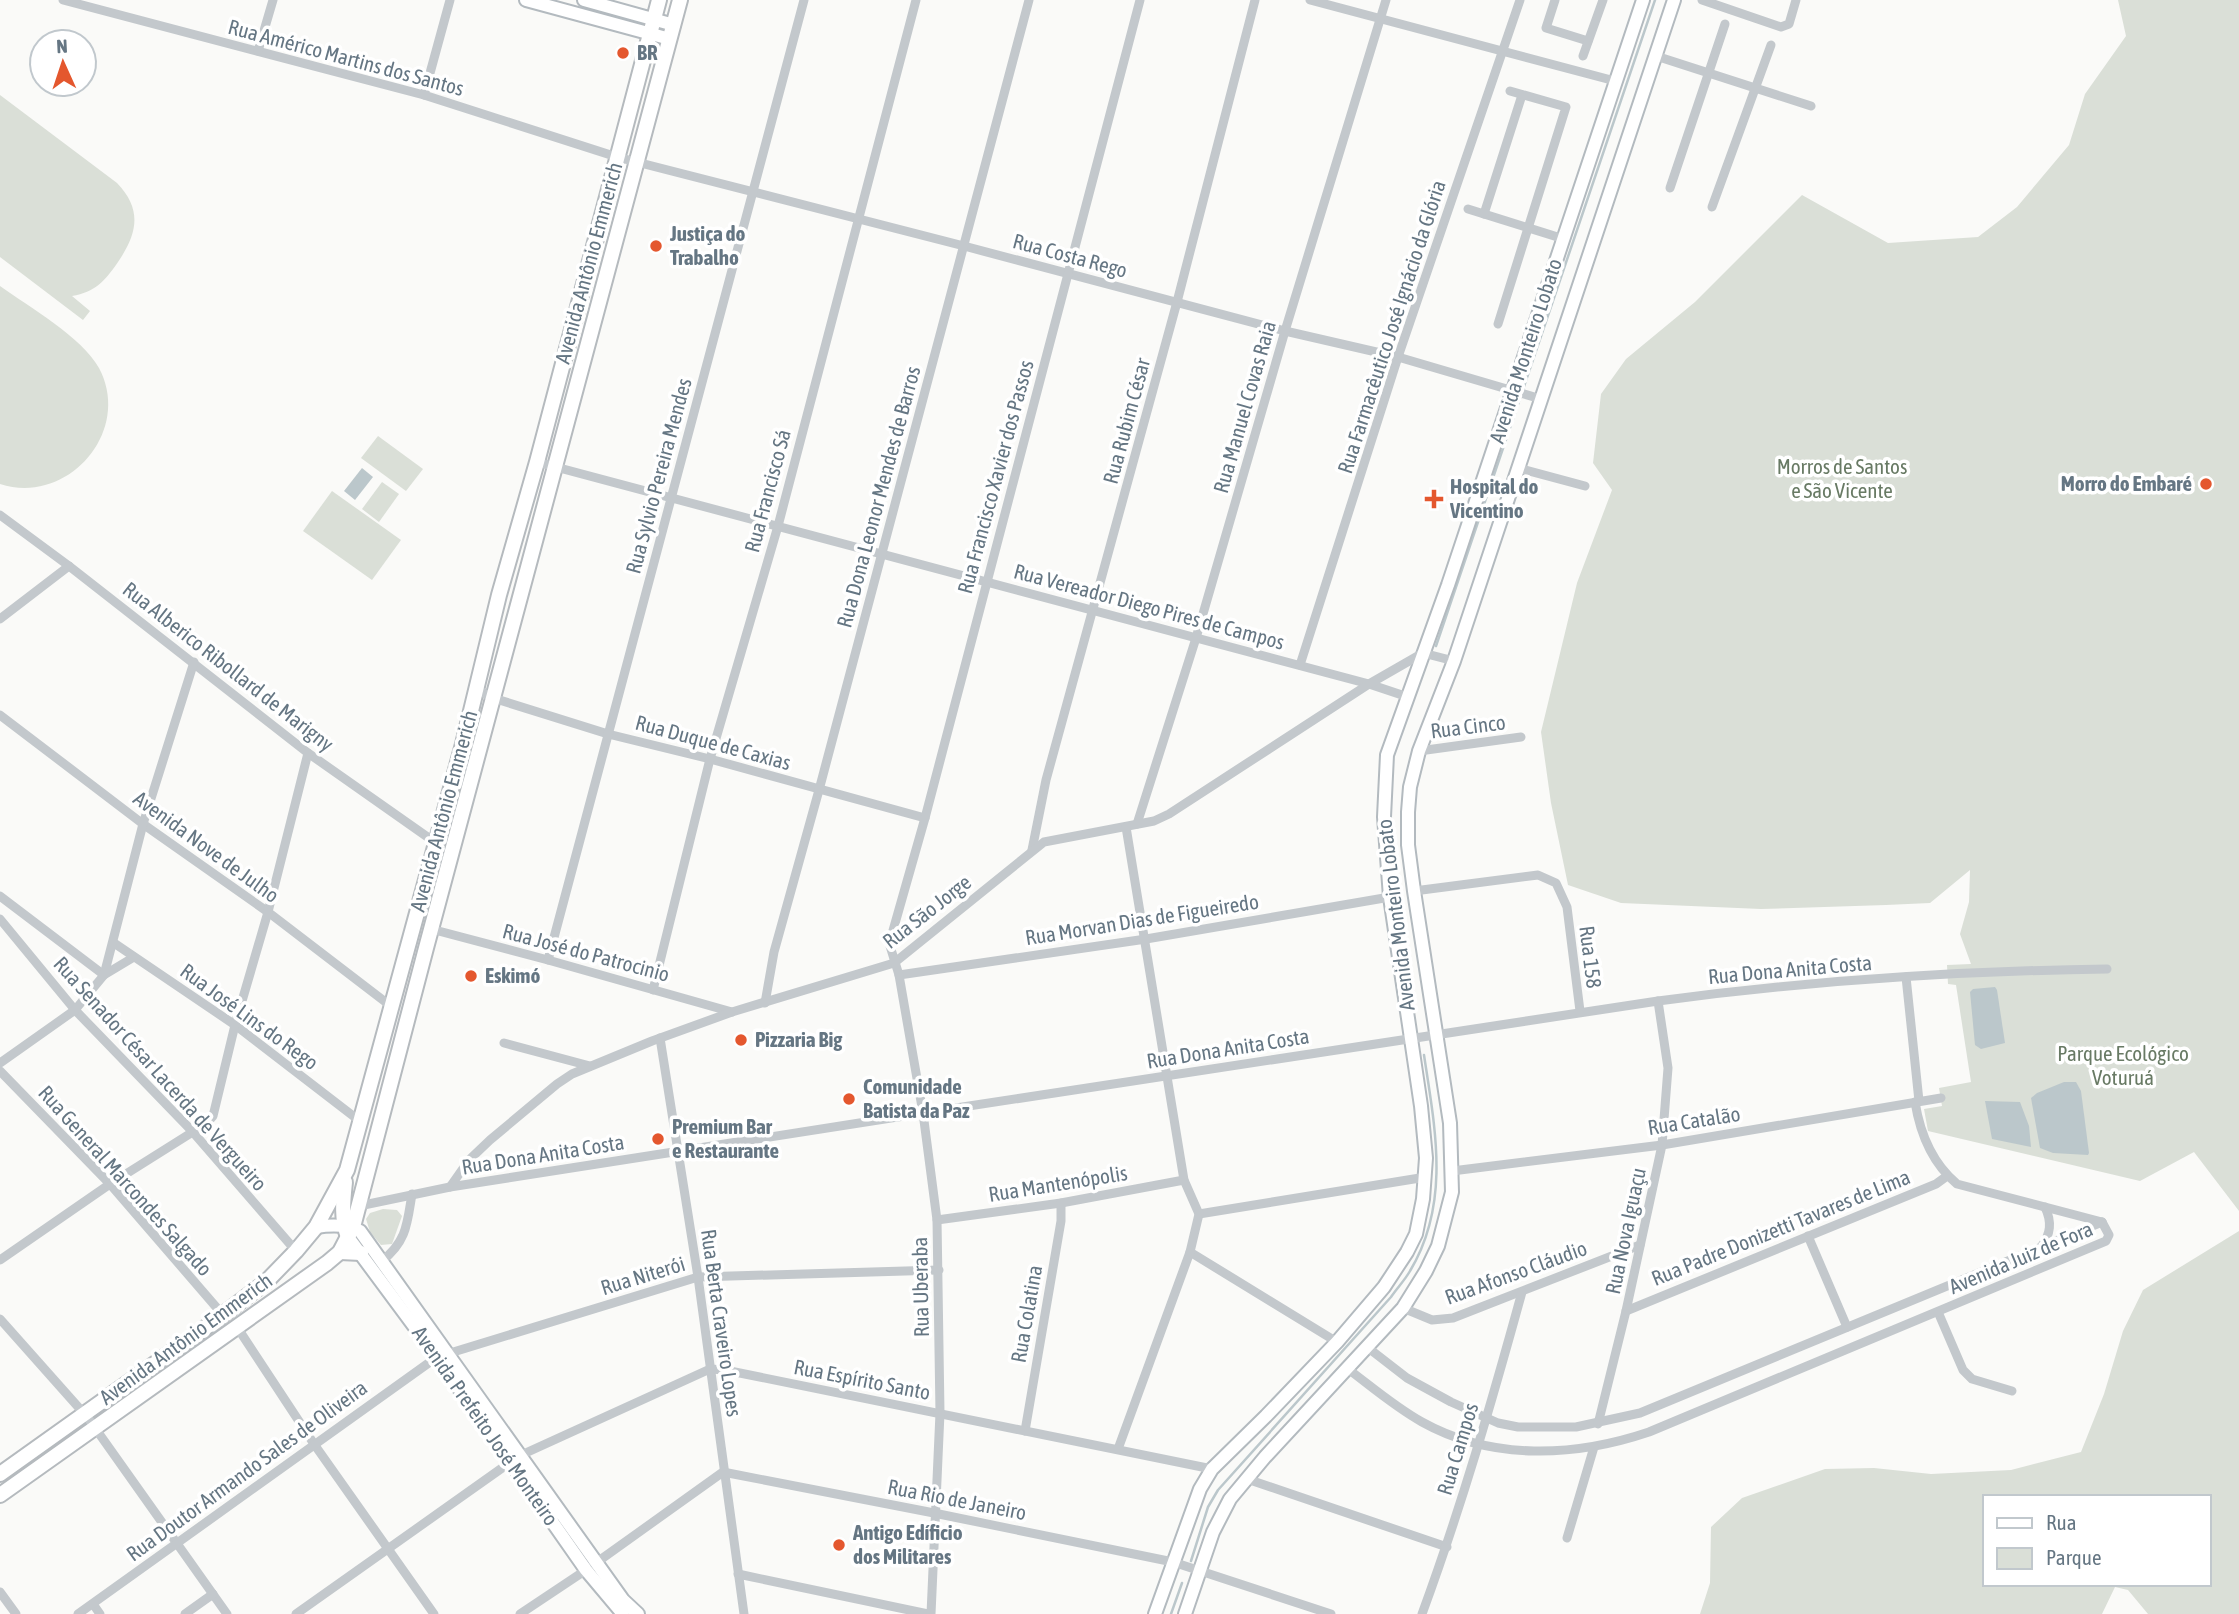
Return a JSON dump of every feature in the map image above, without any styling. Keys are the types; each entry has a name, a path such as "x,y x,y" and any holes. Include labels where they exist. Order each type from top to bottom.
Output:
{"main road":[{"name":"Avenida Antônio Emmerich","path":"0,1474 266,1282 316,1227 347,1170 659,0"},
{"name":"Avenida Antônio Emmerich","path":"0,1495 340,1252 359,1206 680,0"},
{"path":"499,595 519,600"},
{"path":"347,1170 343,1205 348,1230"},
{"path":"343,1205 350,1208 359,1206"},
{"path":"340,1252 365,1248"}],"street":[{"name":"Rua Américo Martins dos Santos","path":"63,0 424,95 617,157"},
{"path":"258,51 273,0"},
{"path":"424,95 450,0"},
{"path":"526,0 670,39"},
{"path":"584,0 674,24"},
{"name":"Rua Sylvio Pereira Mendes","path":"548,960 804,0"},
{"name":"Rua Francisco Sá","path":"653,990 710,759 778,526 916,0"},
{"name":"Rua Dona Leonor Mendes de Barros","path":"765,1003 774,952 1029,0"},
{"name":"Rua Francisco Xavier dos Passos","path":"894,963 890,946 891,934 925,818 1140,0"},
{"name":"Rua Rubim César","path":"1032,850 1046,780 1177,302 1255,0"},
{"path":"1310,0 1615,81"},
{"name":"Rua Manuel Covas Raia","path":"1137,824 1196,638 1285,331 1386,0"},
{"name":"Rua Farmacêutico José Ignácio da Glória","path":"1300,665 1398,357 1520,0"},
{"path":"1555,0 1546,28 1588,41"},
{"path":"1583,56 1603,0"},
{"name":"Avenida Monteiro Lobato","path":"1155,1614 1176,1563 1200,1489 1212,1469 1337,1342 1384,1287 1416,1234 1426,1177 1422,1106 1390,897 1384,817 1387,755 1516,392 1563,239 1643,0"},
{"name":"Avenida Monteiro Lobato","path":"1185,1614 1197,1569 1222,1513 1247,1479 1403,1308 1438,1246 1452,1192 1450,1123 1434,1034 1408,845 1410,788 1419,751 1518,468 1539,398 1674,0"},
{"path":"1702,0 1785,27 1796,0"},
{"path":"1738,12 1741,0"},
{"path":"1670,188 1725,24"},
{"path":"1712,207 1771,45"},
{"path":"1656,56 1811,106"},
{"path":"1498,324 1566,107 1510,91"},
{"path":"1485,214 1522,95"},
{"name":"Rua Costa Rego","path":"617,157 1285,331 1398,357 1539,398"},
{"path":"1468,209 1563,239"},
{"name":"Rua Vereador Diego Pires de Campos","path":"537,462 1300,665 1408,697"},
{"path":"1518,468 1585,486"},
{"name":"Rua Alberico Ribollard de Marigny","path":"0,515 308,752 436,843"},
{"path":"0,619 69,566"},
{"path":"1425,654 1452,660"},
{"name":"Rua São Jorge","path":"450,1187 469,1160 557,1084 590,1066 732,1012 894,963 1044,842 1154,821 1190,802 1369,684 1425,654"},
{"path":"104,975 143,824 194,662"},
{"name":"Rua Duque de Caxias","path":"476,689 493,698 608,734 925,818"},
{"name":"Avenida Nove de Julho","path":"0,716 143,824 268,912 392,1007"},
{"name":"Rua Cinco","path":"1419,751 1521,737"},
{"path":"0,1261 110,1184 207,1123 213,1116 308,752"},
{"path":"1118,1450 1190,1252 1199,1214 1184,1180 1126,827"},
{"name":"Rua 158","path":"1414,891 1538,875 1556,883 1567,907 1580,1012"},
{"path":"0,896 104,975"},
{"name":"Rua Morvan Dias de Figueiredo","path":"899,975 1146,939 1390,897"},
{"name":"Rua Senador César Lacerda de Vergueiro","path":"0,919 75,1010 192,1131 296,1251"},
{"name":"Rua José do Patrocinio","path":"431,929 732,1012"},
{"name":"Rua José Lins do Rego","path":"114,943 236,1025 361,1122"},
{"path":"0,1063 75,1010 104,975 134,957"},
{"name":"Rua Uberaba","path":"894,963 899,975 923,1113 937,1220 940,1413 929,1614"},
{"name":"Rua Dona Anita Costa","path":"359,1206 450,1187 1658,1001 1773,987 1906,977 2024,970 2107,969"},
{"path":"1906,977 1917,1102 1923,1138 1948,1176 1957,1184 2102,1222"},
{"name":"Rua Nova Iguaçu","path":"1598,1424 1662,1145 1668,1068 1658,1001"},
{"name":"Rua Berta Craveiro Lopes","path":"660,1038 698,1277 744,1614"},
{"path":"504,1043 590,1066"},
{"name":"Rua General Marcondes Salgado","path":"0,1071 110,1184 223,1315"},
{"name":"Rua Catalão","path":"1452,1171 1662,1145 1941,1098"},
{"name":"Rua Padre Donizetti Tavares de Lima","path":"1626,1311 1936,1184 1948,1176"},
{"path":"1199,1214 1426,1177"},
{"name":"Rua Mantenópolis","path":"937,1220 1061,1203 1184,1180"},
{"path":"382,1261 404,1236 412,1194"},
{"name":"Rua Colatina","path":"1025,1431 1061,1221 1061,1203"},
{"path":"2041,1247 2046,1240 2050,1223 2045,1207"},
{"name":"Avenida Juiz de Fora","path":"1348,1368 1420,1421 1478,1444 1534,1452 1594,1447 1649,1432 2106,1241 2109,1235 2102,1222 1640,1413 1598,1424 1544,1428 1508,1425 1487,1418 1407,1378 1367,1347"},
{"path":"316,1227 348,1230"},
{"name":"Avenida Prefeito José Monteiro","path":"348,1230 365,1248 515,1459 586,1570 623,1614"},
{"path":"1808,1236 1847,1327"},
{"name":"Rua Afonso Cláudio","path":"1403,1308 1432,1320 1453,1318 1640,1245"},
{"name":"Avenida Prefeito José Monteiro","path":"365,1248 382,1261 442,1355"},
{"path":"1190,1252 1337,1342"},
{"name":"Rua Niterói","path":"442,1355 698,1277 939,1270"},
{"name":"Rua Campos","path":"1422,1614 1447,1547 1487,1418 1521,1292"},
{"path":"1938,1312 1963,1370 1972,1380 2012,1391"},
{"path":"0,1319 84,1413 227,1614"},
{"path":"237,1327 314,1444 434,1614"},
{"name":"Rua Doutor Armando Sales de Oliveira","path":"78,1614 442,1355"},
{"path":"296,1614 515,1459 710,1368"},
{"name":"Rua Espírito Santo","path":"710,1368 1212,1469"},
{"path":"1567,1538 1594,1447"},
{"name":"Avenida Prefeito José Monteiro","path":"515,1459 597,1562 623,1600 638,1614"},
{"path":"520,1614 723,1472"},
{"name":"Rua Rio de Janeiro","path":"723,1472 1176,1563 1331,1614"},
{"path":"1247,1479 1447,1547"},
{"path":"738,1574 929,1614"},
{"path":"0,1592 16,1614"},
{"path":"185,1614 213,1594"},
{"path":"93,1604 100,1614"}],"green space":[{"name":"Morros de Santos e São Vicente","path":"2118,0 2239,0 2239,1211 2194,1152 2140,1181 1928,1131 1924,1109 1942,1106 1939,1088 1971,1082 1956,985 1948,984 1947,965 1971,964 1960,934 1969,902 1970,870 1930,903 1761,909 1621,903 1568,885 1551,803 1541,732 1577,583 1612,490 1593,463 1601,394 1626,359 1695,302 1802,195 1888,243 1978,237 2017,207 2069,145 2085,94 2126,36"},
{"path":"0,95 117,183 131,203 134,212 133,232 118,262 99,285 72,296 90,311 83,320 0,257"},
{"path":"0,286 54,323 80,345 99,368 107,392 107,416 100,439 87,458 70,474 49,484 25,488 0,484"},
{"path":"378,436 423,469 406,491 361,458"},
{"path":"382,482 399,494 379,522 362,509"},
{"path":"332,491 401,540 372,580 303,531"},
{"path":"383,1209 397,1210 402,1216 392,1244 381,1245 370,1232 366,1219 370,1213"},
{"path":"2239,1231 2239,1614 2148,1614 2128,1590 2115,1587 2102,1614 1700,1614 1710,1583 1711,1527 1742,1498 1825,1469 1874,1468 1931,1474 2011,1470 2081,1452 2104,1394 2123,1331 2143,1290"}],"shaded area":[{"path":"362,468 373,477 355,500 344,491"},
{"path":"1995,987 2005,1043 1981,1049 1975,1045 1970,992 1973,989"},
{"path":"2064,1082 2076,1082 2081,1091 2088,1155 2053,1153 2040,1148 2031,1098"},
{"path":"1985,1101 2020,1102 2029,1126 2031,1147 1992,1139"}],"waterway":[{"path":"1436,646 1655,0"},
{"path":"1191,1561 1208,1507 1218,1490 1391,1297 1408,1274 1423,1245 1431,1219 1436,1165 1424,1055"},
{"path":"1171,1614 1182,1583"}],"place":[{"name":"BR","path":"623,53"},
{"name":"Justiça do Trabalho","path":"656,246"},
{"name":"Morro do Embaré","path":"2206,484"},
{"name":"Hospital do Vicentino","path":"1434,499"},
{"name":"Eskimó","path":"471,976"},
{"name":"Pizzaria Big","path":"741,1040"},
{"name":"Comunidade Batista da Paz","path":"849,1099"},
{"name":"Premium Bar e Restaurante","path":"658,1139"},
{"name":"Antigo Edíficio dos Militares","path":"839,1545"}],"park label":[{"name":"Parque Ecológico Voturuá","path":"2123,1066"}]}
